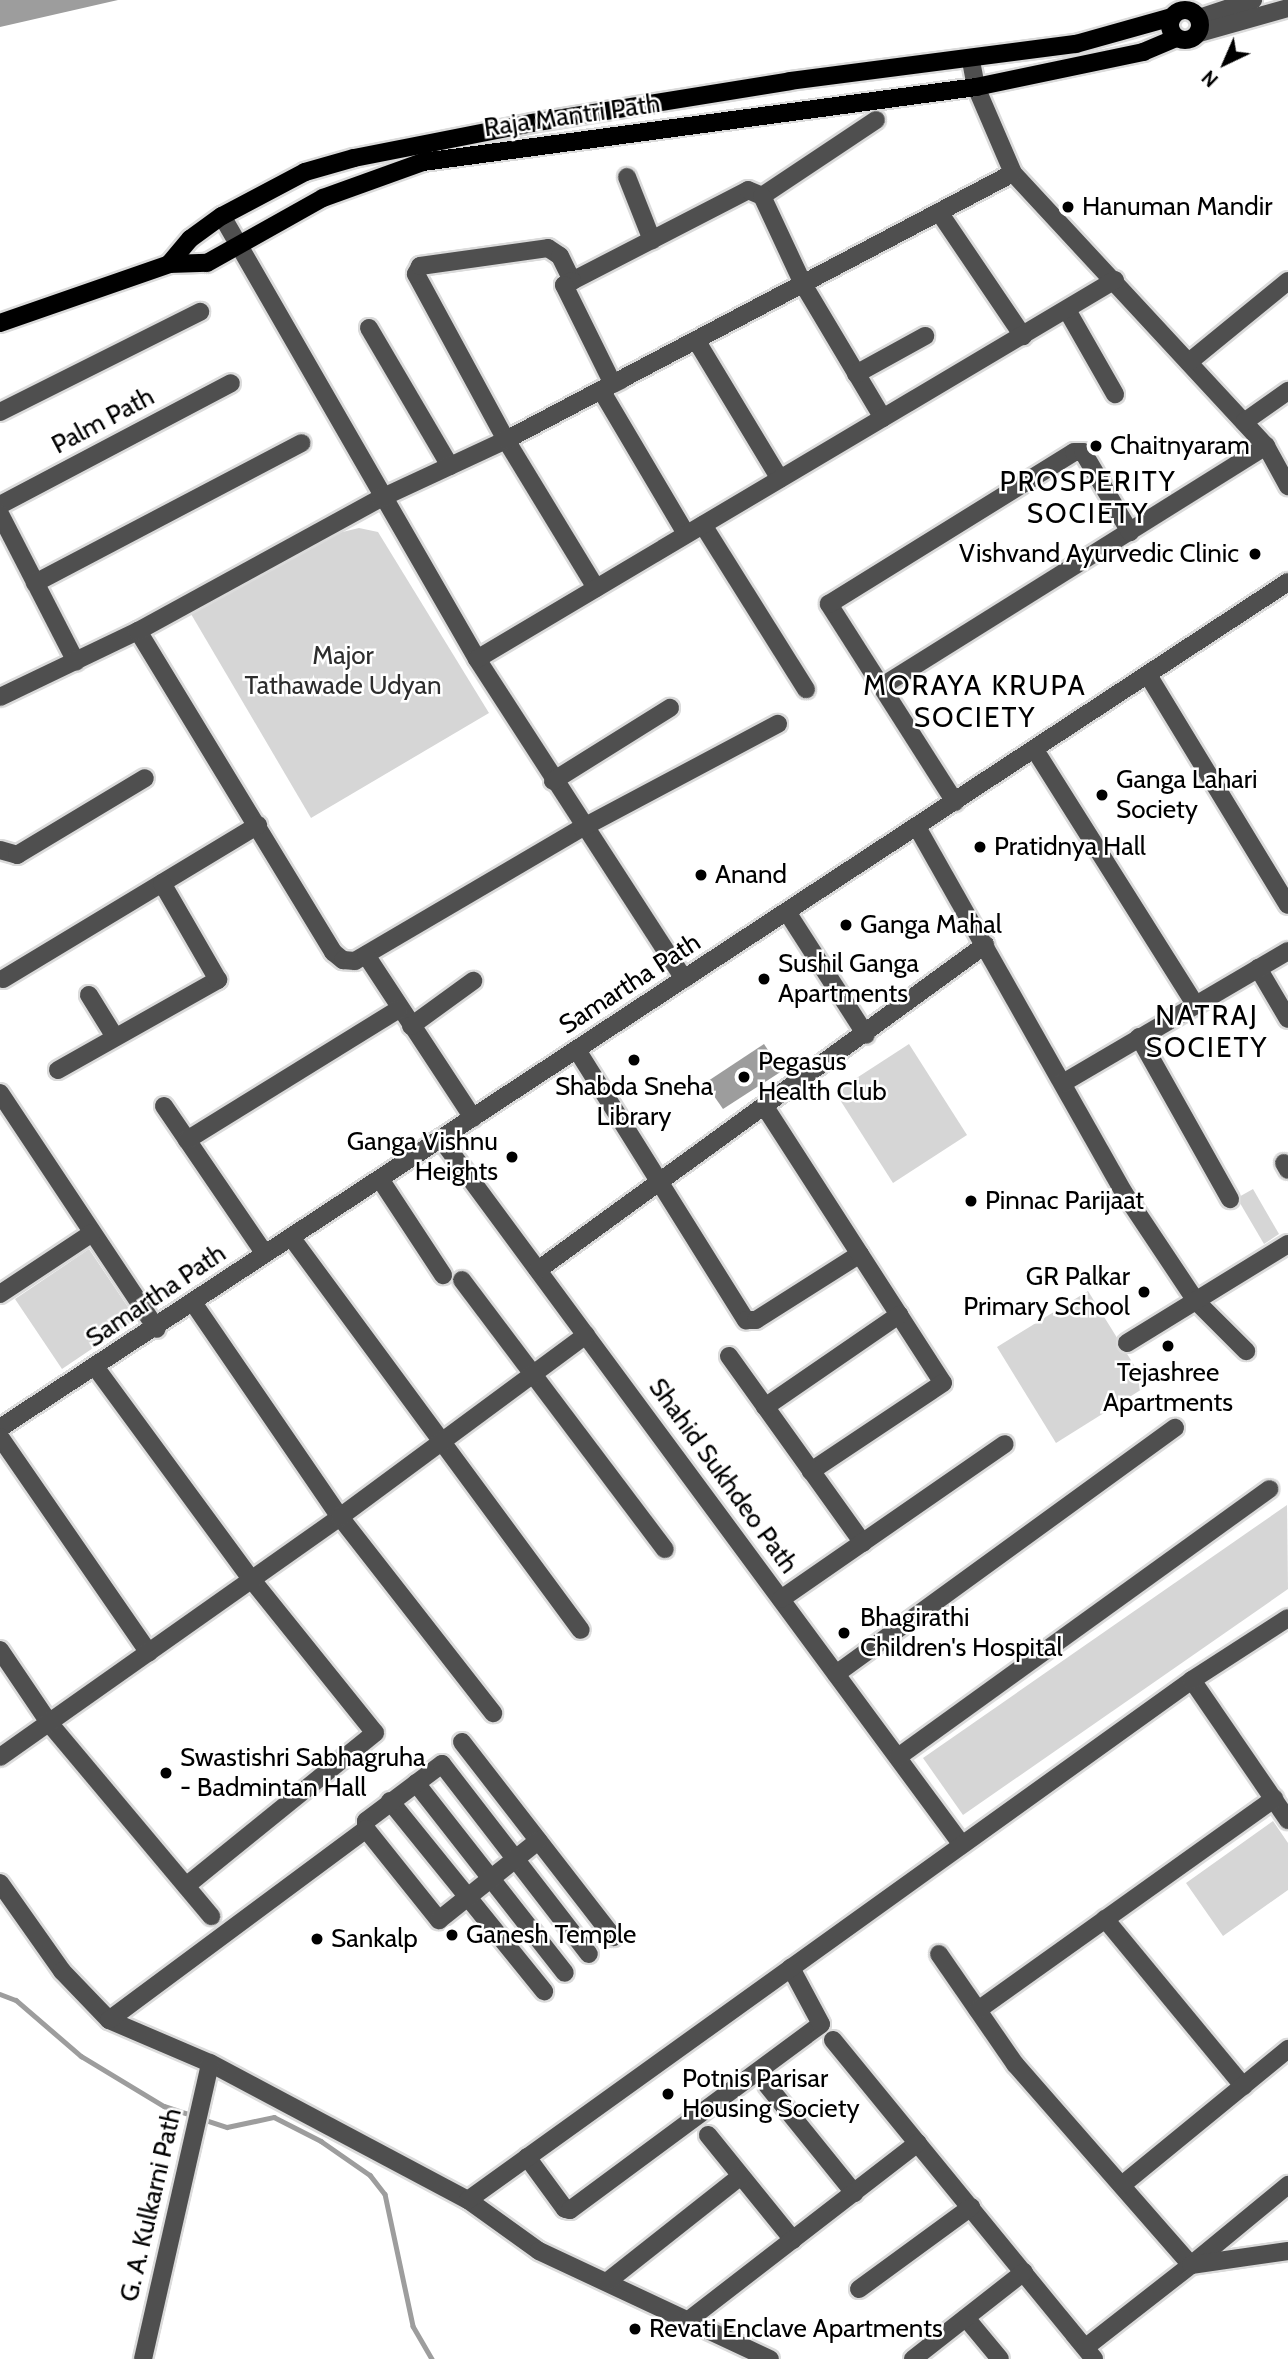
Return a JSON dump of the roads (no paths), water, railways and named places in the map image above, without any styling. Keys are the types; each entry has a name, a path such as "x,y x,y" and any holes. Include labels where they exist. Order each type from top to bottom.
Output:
{"main road":[{"path":"169,264 190,239 222,216 305,172 354,158 532,122 790,81 1031,52 1174,10 1186,9 1197,16 1191,40 1176,38 1170,27 1174,10"},
{"name":"Raja Mantri Path","path":"0,323 169,264 206,263 323,198 423,162 976,87 1143,52 1176,38"}],"street":[{"path":"1197,16 1253,0"},
{"path":"1197,16 1288,8"},
{"path":"971,61 976,87 1013,173 1266,446 1288,486"},
{"path":"761,196 876,120"},
{"path":"883,418 803,284 761,196 748,190 564,285 613,384 803,284 1013,173"},
{"path":"627,177 652,240"},
{"path":"939,212 1023,336"},
{"path":"222,216 381,498 477,659 582,828 684,979"},
{"path":"572,281 560,256 548,248 420,265 415,274 506,440 596,587"},
{"path":"477,659 1115,280"},
{"path":"1189,362 1288,281"},
{"path":"1067,310 1115,394"},
{"path":"0,412 200,312"},
{"path":"369,328 450,466"},
{"path":"856,374 925,336"},
{"path":"696,340 780,479"},
{"path":"2,690 76,662 138,631 381,498 506,440 621,380"},
{"name":"Palm Path","path":"0,505 231,383"},
{"path":"601,390 686,534"},
{"path":"1244,422 1288,391"},
{"path":"35,583 302,443"},
{"path":"882,686 1266,446"},
{"path":"955,802 830,604 1074,452 1083,452 1130,532"},
{"path":"0,514 76,662"},
{"path":"703,525 806,689"},
{"name":"Samartha Path","path":"0,1428 157,1329 265,1254 1288,582"},
{"path":"138,631 258,825 332,952 343,960 355,961 366,956 582,828 778,724"},
{"path":"1148,675 1288,905"},
{"path":"553,781 670,708"},
{"path":"1035,750 1195,1004"},
{"path":"0,850 17,855 145,778"},
{"path":"4,979 258,825"},
{"path":"917,827 1124,1193 1196,1301 1246,1351"},
{"path":"58,1070 218,979 162,883"},
{"path":"787,912 866,1035"},
{"path":"538,1270 866,1035 985,945"},
{"path":"1063,1083 1288,951"},
{"path":"366,956 473,1118"},
{"path":"1258,968 1288,1019"},
{"path":"411,1026 473,981"},
{"path":"89,995 116,1037"},
{"path":"187,1140 399,1009"},
{"path":"1139,1037 1230,1199"},
{"path":"577,1050 657,1184 750,1321 860,1254"},
{"path":"0,1093 157,1329"},
{"path":"164,1106 265,1254"},
{"path":"765,1107 943,1383 811,1471"},
{"name":"Shahid Sukhdeo Path","path":"441,1139 962,1845"},
{"path":"380,1179 443,1275"},
{"path":"0,1294 92,1233"},
{"path":"291,1237 581,1630"},
{"path":"1128,1343 1288,1244"},
{"path":"462,1280 665,1549"},
{"path":"194,1304 340,1517 493,1713"},
{"path":"765,1406 899,1315"},
{"path":"0,1756 50,1724 340,1517 586,1335"},
{"path":"729,1356 863,1543"},
{"path":"96,1368 252,1580 375,1733 186,1886"},
{"path":"836,1674 1175,1428"},
{"path":"0,1437 149,1653"},
{"path":"781,1599 1005,1444"},
{"path":"898,1757 1269,1489"},
{"path":"468,2200 1192,1680 1288,1619"},
{"path":"0,1650 50,1724 211,1916"},
{"path":"1192,1680 1288,1820"},
{"path":"462,1742 613,1937"},
{"path":"538,1842 517,1858 467,1897 439,1920 366,1829 366,1821 442,1764 517,1858 589,1954"},
{"path":"416,1783 489,1880 565,1973"},
{"path":"978,2010 1273,1799"},
{"path":"390,1801 544,1991"},
{"path":"109,2020 366,1829"},
{"path":"0,1883 62,1971 109,2020 210,2063 468,2200 539,2251 771,2359"},
{"path":"1105,1919 1243,2086"},
{"path":"939,1954 1016,2064 1191,2265"},
{"path":"527,2157 565,2209 582,2202 821,2024 791,1968"},
{"path":"833,2040 1090,2353 1288,2185"},
{"path":"1122,2185 1288,2049"},
{"name":"G. A. Kulkarni Path","path":"143,2359 210,2063"},
{"path":"767,2085 854,2193"},
{"path":"708,2135 793,2240"},
{"path":"690,2319 918,2143"},
{"path":"608,2281 741,2176"},
{"path":"859,2290 971,2207"},
{"path":"1191,2265 1288,2251"},
{"path":"913,2359 1024,2272"},
{"path":"966,2318 1000,2359"}],"waterway":[{"path":"0,1994 16,2000 81,2056 164,2106 194,2116"},
{"path":"202,2119 227,2127 274,2117 321,2141 370,2175 385,2194 413,2326 432,2359"}],"place":[{"name":"Hanuman Mandir","path":"1068,207"},
{"name":"Chaitnyaram","path":"1096,446"},
{"name":"Vishvand Ayurvedic Clinic","path":"1255,554"},
{"name":"Ganga Lahari Society","path":"1102,795"},
{"name":"Pratidnya Hall","path":"980,847"},
{"name":"Anand","path":"701,875"},
{"name":"Ganga Mahal","path":"846,925"},
{"name":"Sushil Ganga Apartments","path":"764,979"},
{"name":"Shabda Sneha Library","path":"634,1060"},
{"name":"Pegasus Health Club","path":"744,1077"},
{"name":"Ganga Vishnu Heights","path":"512,1157"},
{"name":"Pinnac Parijaat","path":"971,1201"},
{"name":"GR Palkar Primary School","path":"1144,1292"},
{"name":"Tejashree Apartments","path":"1168,1346"},
{"name":"Bhagirathi Children's Hospital","path":"844,1633"},
{"name":"Swastishri Sabhagruha - Badmintan Hall","path":"166,1773"},
{"name":"Ganesh Temple","path":"452,1935"},
{"name":"Sankalp","path":"317,1939"},
{"name":"Potnis Parisar Housing Society","path":"668,2094"},
{"name":"Revati Enclave Apartments","path":"635,2329"}],"district":[{"name":"PROSPERITY SOCIETY","path":"1088,497"},
{"name":"MORAYA KRUPA SOCIETY","path":"975,701"},
{"name":"NATRAJ SOCIETY","path":"1207,1031"}],"park label":[{"name":"Major Tathawade Udyan","path":"343,671"}]}
